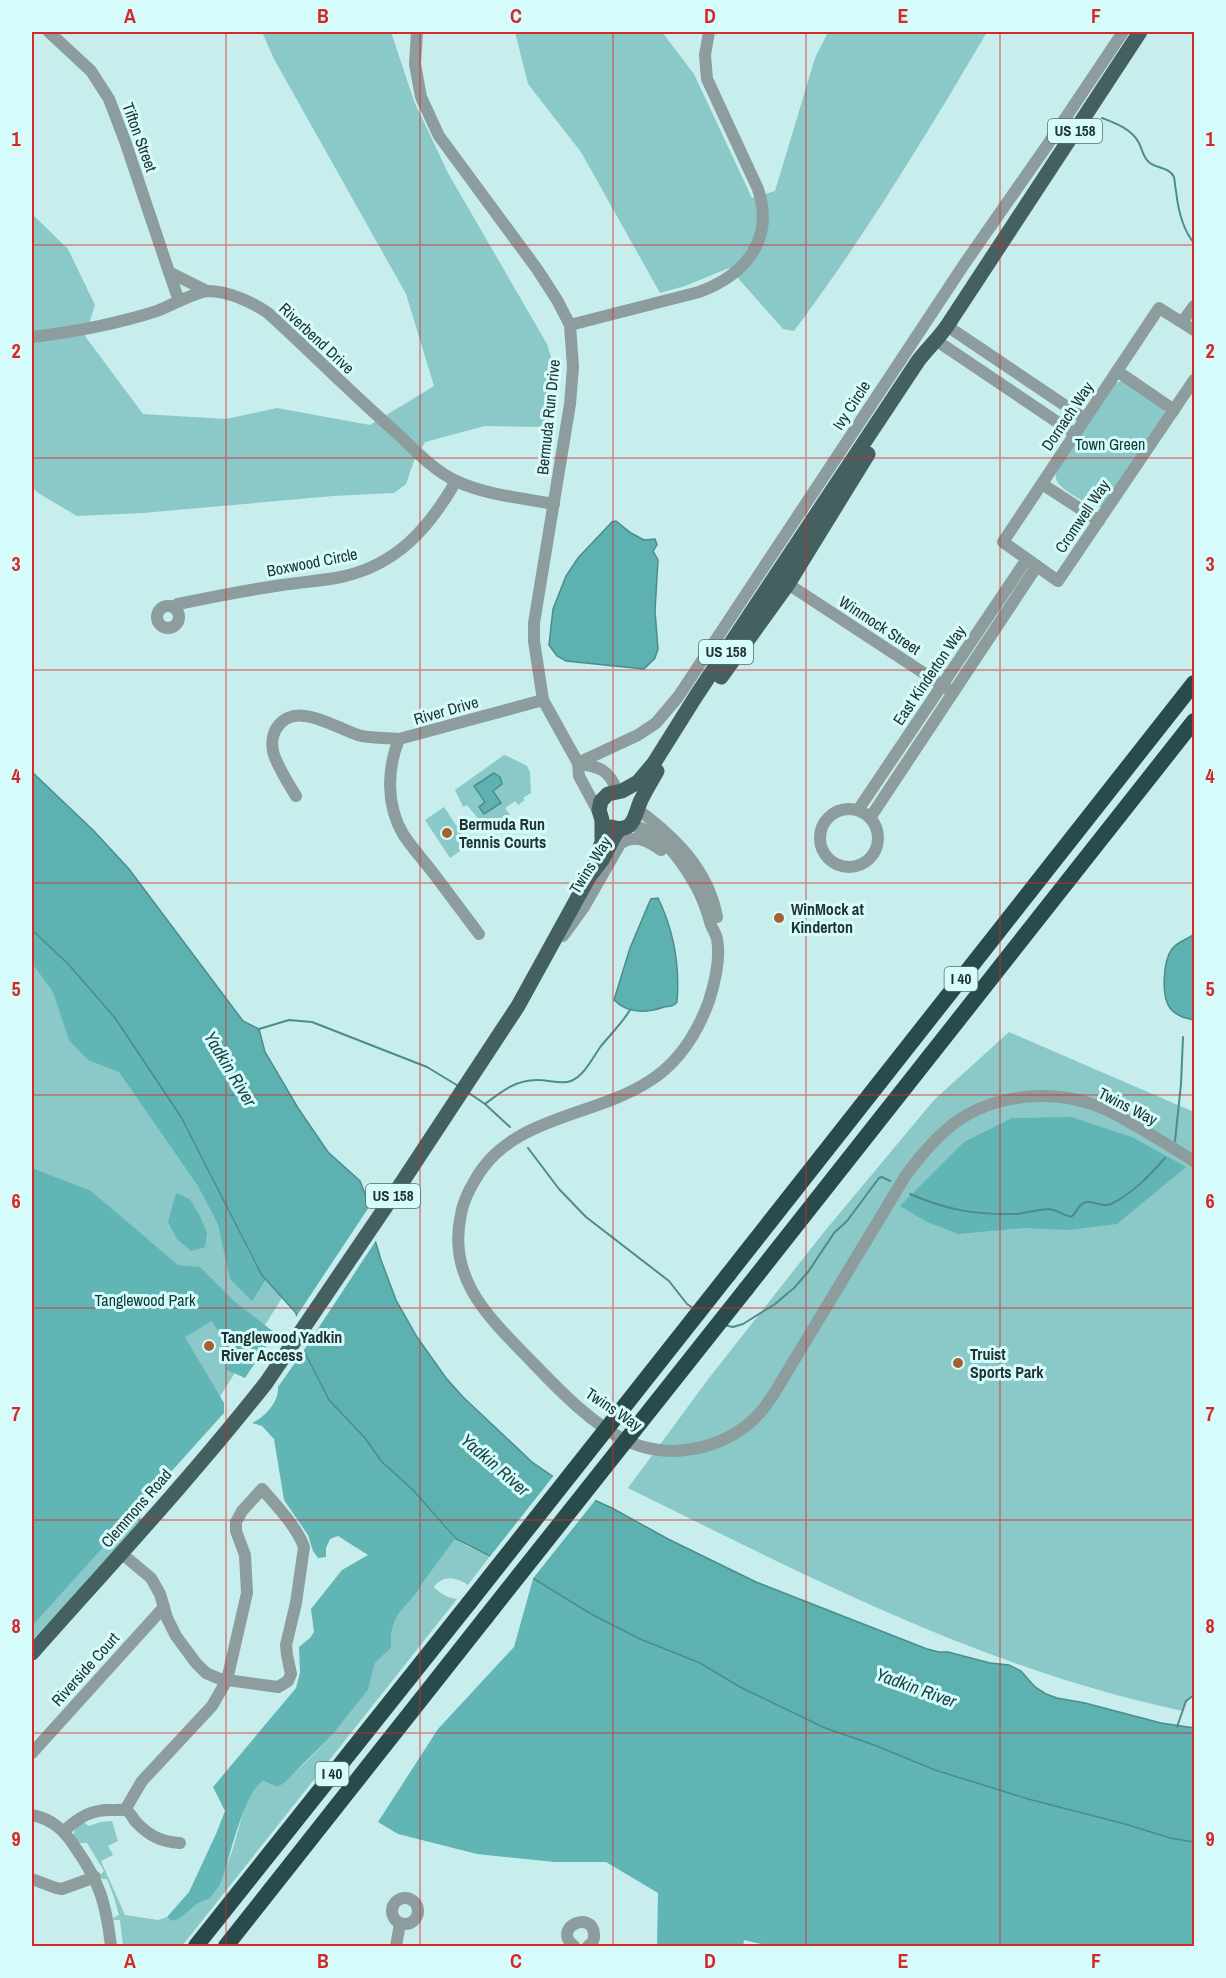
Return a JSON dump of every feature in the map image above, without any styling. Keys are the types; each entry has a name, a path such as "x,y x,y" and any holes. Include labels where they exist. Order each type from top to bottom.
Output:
{"highway":[{"name":"I 40","path":"196,1947 1194,682"},
{"name":"I 40","path":"226,1947 1194,721"}],"main road":[{"name":"US 158","path":"620,791 638,782 654,763 918,362 931,344 937,341 1140,32"},
{"name":"US 158","path":"637,809 681,734 788,584 876,441 937,349 937,341"},
{"path":"620,791 634,799 637,809 636,818 625,827 610,827 601,817 600,805 604,797 620,791"},
{"name":"US 158","path":"537,974 589,877 602,842 601,817"},
{"name":"US 158","path":"589,877 602,860 615,835 625,827"},
{"name":"Clemmons Road","path":"32,1653 266,1383 391,1199 537,974"}],"street":[{"name":"Tifton Street","path":"49,32 91,71 109,99 179,301"},
{"path":"570,325 688,295 717,285 735,274 753,252 762,230 763,206 758,189 707,79 705,55 709,32"},
{"name":"Ivy Circle","path":"578,763 638,735 656,723 678,697 965,263 1047,147 1123,32"},
{"name":"Bermuda Run Drive","path":"416,33 415,64 421,97 439,136 537,269 570,325 573,367 570,395 534,623 534,641 543,700 578,763 579,776 601,817"},
{"path":"169,272 207,291"},
{"path":"32,337 109,325 159,310 207,291"},
{"name":"Riverbend Drive","path":"207,291 230,295 249,302 268,313 424,460 456,481 491,492 554,504"},
{"path":"1194,306 1182,322 1194,330"},
{"name":"Dornach Way","path":"1032,563 1003,542 1159,308 1182,322"},
{"path":"947,326 1085,419"},
{"path":"937,341 1075,434"},
{"path":"1118,371 1174,410"},
{"name":"Cromwell Way","path":"1032,563 1058,581 1194,380"},
{"name":"Boxwood Circle","path":"173,607 178,604 268,587 340,577 374,566 403,548 421,532 443,504 456,481"},
{"path":"1042,484 1099,521"},
{"path":"788,584 784,579 820,519 823,505"},
{"name":"East Kinderton Way","path":"858,810 942,685 1032,563"},
{"name":"East Kinderton Way","path":"870,818 954,692 1032,563"},
{"name":"Winmock Street","path":"788,584 954,692"},
{"name":"River Drive","path":"479,934 403,833 393,811 390,770 399,740 543,700"},
{"path":"296,796 273,750 274,735 278,725 285,718 297,715 309,716 358,735 399,740"},
{"name":"Bermuda Run Drive","path":"578,763 620,791"},
{"name":"Twins Way","path":"637,809 681,845 699,871 709,890 716,912 719,928 716,936"},
{"path":"848,809 858,810 870,818 876,827 878,837 871,857 853,867 842,866 825,855 820,835 829,817 838,811 848,809"},
{"name":"Twins Way","path":"625,827 645,830 667,845 682,861 700,894 716,936 718,952 713,988 699,1028 675,1061 649,1082 616,1098 537,1127 501,1147 484,1164 470,1188 461,1212 458,1239 462,1269 484,1311 570,1399 625,1440 645,1448 676,1451 707,1447 747,1425 764,1409 906,1175 926,1149 947,1129 970,1113 1000,1101 1033,1096 1067,1098 1106,1109 1194,1161"},
{"name":"Twins Way","path":"537,974 584,907 616,849 624,841 638,838 652,843 691,878"},
{"path":"121,1553 151,1578 176,1636 206,1673 220,1679 227,1680 278,1687 288,1681 291,1674 286,1645 296,1603 304,1547 301,1539 276,1504 262,1489 242,1511 236,1522 236,1531 245,1555 248,1593 227,1680 212,1706 142,1781 125,1810"},
{"name":"Riverside Court","path":"32,1753 164,1607"},
{"path":"64,1831 78,1818 92,1812 125,1810 150,1835 167,1842 180,1844"},
{"path":"32,1815 50,1821 64,1831 91,1868 105,1904 111,1947"},
{"path":"32,1892 37,1881 62,1888 95,1877"},
{"path":"574,1947 567,1938 567,1932 575,1923 581,1922 591,1927 594,1932 594,1938 588,1947"},
{"path":"396,1947 400,1924"}],"green space":[{"path":"262,32 391,32 414,101 448,173 547,344 557,377 553,415 546,427 485,426 425,442 414,461 406,484 394,493 77,516 32,487 32,214 68,249 95,305 85,336 143,414 226,419 277,408 370,425 434,386 406,294 274,59"},
{"path":"515,32 662,32 694,74 752,198 775,191 815,58 828,32 987,32 895,184 846,259 794,331 783,329 729,268 685,286 660,293 581,152 528,84"},
{"name":"Town Green","path":"1122,381 1164,410 1165,414 1102,507 1097,507 1084,502 1064,489 1057,481 1056,471 1115,383"},
{"path":"504,755 527,766 530,772 531,793 518,805 515,801 505,808 510,815 494,825 491,821 484,826 467,805 463,807 455,790"},
{"name":"Bermuda Run Tennis Courts","path":"444,807 469,845 450,858 425,820"},
{"name":"Tanglewood Park","path":"32,930 181,1117 256,1266 282,1298 209,1414 148,1495 135,1537 32,1641"},
{"path":"32,930 69,965 115,1018 181,1117 256,1266 266,1279 252,1301 230,1279 218,1224 198,1186 119,1072 88,1060 69,1040 53,992 32,963"},
{"name":"Truist Sports Park","path":"1009,1032 1194,1112 1194,1695 1186,1701 1183,1711 1109,1693 1037,1671 967,1645 830,1587 628,1488 709,1378 824,1232 934,1100"},
{"path":"1071,1117 1132,1137 1186,1167 1117,1224 1069,1230 1024,1228 958,1234 925,1221 900,1206 964,1142 1012,1118"},
{"path":"32,1168 91,1191 178,1265 200,1267 234,1301 275,1333 245,1378 225,1369 233,1356 212,1321 185,1337 224,1403 224,1413 32,1626"},
{"path":"176,1193 190,1199 200,1216 207,1233 205,1247 191,1251 177,1239 168,1222"},
{"path":"304,1350 329,1400 365,1438 381,1461 414,1491 455,1539 394,1622 391,1648 375,1663 368,1690 334,1733 284,1783 277,1787 263,1781 256,1787 243,1812 219,1886 209,1899 197,1904 172,1921 167,1917 189,1892 225,1811 213,1787 296,1688 300,1673 299,1647 314,1632 311,1609 342,1570 368,1555 338,1536 330,1539 326,1548 326,1557 318,1558 308,1535 284,1500 274,1439 262,1426 252,1423 270,1408 278,1393 278,1387"},
{"path":"455,1539 490,1556 468,1585 459,1580 450,1579 437,1583 434,1587 439,1592 457,1599 182,1946 123,1946 120,1920 113,1918 119,1915 114,1897 107,1879 102,1879 100,1875 104,1871 87,1843 79,1843 73,1836 75,1828 83,1822 89,1826 112,1821 118,1841 108,1846 113,1855 101,1861 125,1915 158,1920 167,1917 172,1921 189,1910 211,1887 228,1861 255,1786 262,1781 277,1787 302,1766 334,1733 368,1690 375,1663 391,1648 394,1622"},
{"path":"533,1579 591,1614 640,1639 700,1663 740,1687 825,1728 1028,1799 1170,1838 1194,1842 1194,1946 769,1946 744,1940 743,1946 657,1946 658,1893 606,1862 555,1862 477,1854 398,1834 378,1822 438,1729 514,1647"}],"water":[{"path":"616,521 644,540 655,539 657,545 653,551 658,560 655,611 658,649 655,658 644,669 566,661 557,656 549,645 553,609 566,576 578,558 612,522"},
{"name":"Yadkin River","path":"32,772 94,831 129,869 243,1021 259,1029 265,1052 298,1108 328,1152 360,1181 367,1199 381,1260 396,1300 417,1337 446,1378 463,1397 532,1462 574,1491 756,1582 927,1649 1009,1665 1021,1671 1035,1687 1057,1698 1161,1723 1194,1728 1194,1842 1170,1838 1028,1799 935,1770 825,1728 740,1687 700,1663 640,1639 591,1614 526,1574 456,1539 414,1491 381,1461 365,1438 329,1400 304,1351 296,1313 261,1274 181,1117 115,1018 69,965 32,930"},
{"path":"494,773 500,777 502,784 493,791 501,803 484,814 479,807 485,802 474,786"},
{"path":"658,898 664,910 675,948 678,975 677,1002 671,1006 651,1010 631,1010 614,1000 630,948 649,903 651,899"},
{"path":"1194,934 1194,1020 1172,1011 1165,995 1164,978 1172,949"}],"pier":[{"path":"371,1204 377,1239 302,1353 294,1320"},
{"path":"555,1474 575,1488 597,1498 531,1581 488,1559"}],"waterway":[{"path":"1102,118 1128,130 1139,143 1144,157 1153,165 1172,174 1181,219 1194,243"},
{"path":"485,1104 504,1090 517,1084 531,1080 564,1083 576,1078 585,1070 630,1010"},
{"path":"259,1029 289,1020 312,1022 427,1067 460,1087"},
{"path":"1175,1141 1183,1037"},
{"path":"469,1093 510,1127"},
{"path":"528,1148 559,1189 586,1217 669,1281 687,1304 693,1308"},
{"path":"910,1194 949,1208 988,1214 1016,1214 1049,1209 1071,1217 1084,1203 1107,1205 1119,1200 1140,1184 1165,1158"},
{"path":"724,1325 733,1327 743,1324 775,1304 794,1288 808,1272 834,1233 847,1221 879,1178 890,1181"},
{"path":"1177,1727 1186,1701 1194,1695"}],"place":[{"name":"Bermuda Run Tennis Courts","path":"447,833"},
{"name":"WinMock at Kinderton","path":"779,918"},
{"name":"Tanglewood Yadkin River Access","path":"209,1346"},
{"name":"Truist Sports Park","path":"958,1363"}]}
